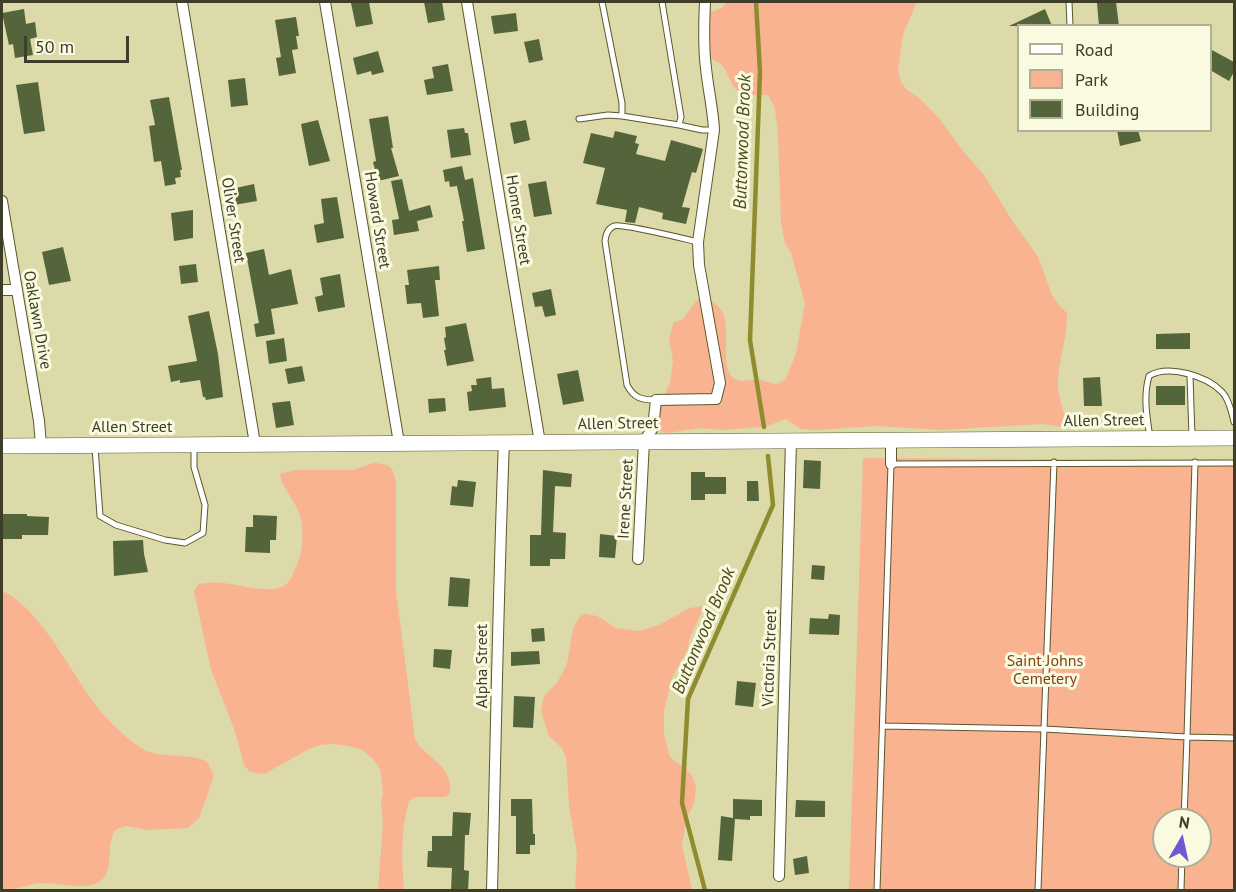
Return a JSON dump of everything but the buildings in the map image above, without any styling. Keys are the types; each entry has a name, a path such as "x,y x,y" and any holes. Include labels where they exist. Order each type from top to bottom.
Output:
{"street":[{"name":"Oliver Street","path":"182,2 255,444"},
{"name":"Howard Street","path":"325,2 399,443"},
{"name":"Homer Street","path":"467,2 540,443"},
{"path":"656,400 716,399 720,383 699,265 698,242 714,130 703,33 705,2"},
{"name":"Oaklawn Drive","path":"2,201 39,421 41,445"},
{"path":"2,290 17,290"},
{"name":"Irene Street","path":"638,559 644,441 653,428 656,400"},
{"name":"Allen Street","path":"2,446 1234,438"},
{"path":"891,440 891,464"},
{"name":"Victoria Street","path":"779,876 792,441"},
{"name":"Alpha Street","path":"492,891 498,701 498,599 504,442"}],"lane":[{"path":"602,2 622,103 622,116"},
{"path":"662,2 681,117 680,125"},
{"path":"1069,2 1070,24"},
{"path":"579,119 608,115 622,116 702,130 714,130"},
{"path":"656,400 642,400 631,392 627,385 605,241 606,234 616,225 698,242"},
{"path":"1150,438 1146,399 1149,376 1164,370 1210,382 1224,393 1234,422"},
{"path":"1190,376 1192,438"},
{"path":"95,445 100,516 116,525 165,540 185,543 204,533 205,505 195,467 194,444"},
{"path":"1038,891 1054,462"},
{"path":"1184,808 1195,462"},
{"path":"876,891 891,464 1234,463"},
{"path":"883,726 1044,729 1234,738"},
{"path":"1181,891 1182,868"}],"green space":[{"path":"726,2 917,2 903,34 898,70 901,82 939,118 984,175 1038,257 1051,293 1067,313 1058,387 1067,423 1062,427 1042,424 942,430 876,426 818,430 801,429 786,419 764,427 721,430 701,428 667,433 649,428 670,383 673,361 669,338 674,322 682,320 698,299 713,302 721,310 725,321 726,361 729,372 735,379 760,380 776,384 785,380 796,354 805,303 791,253 785,243 781,222 775,109 768,95 746,95 734,88 721,64 709,57 707,14 723,7"},
{"name":"Saint Johns Cemetery","path":"863,458 1234,460 1234,890 849,890"},
{"path":"374,463 391,468 396,484 396,591 415,740 443,769 450,783 450,793 446,797 416,797 409,801 403,834 404,890 378,890 383,793 380,769 362,750 334,744 320,745 261,774 250,772 244,765 235,731 211,670 194,591 199,584 210,583 264,589 279,588 285,585 292,576 299,559 302,534 300,515 280,474 295,470 353,470"},
{"path":"2,591 28,610 40,624 92,700 121,732 148,752 203,760 208,763 214,776 199,818 188,828 147,830 127,826 116,829 110,846 106,875 98,883 74,886 43,883 2,890"},
{"path":"704,606 689,640 688,649 672,678 664,711 664,735 670,757 686,769 692,776 696,787 694,804 687,817 682,844 692,890 575,890 577,854 569,805 566,757 561,747 549,736 541,711 544,696 557,683 567,664 573,629 580,616 585,614 597,616 616,628 639,631 659,625 690,608"}],"waterway":[{"name":"Buttonwood Brook","path":"756,2 760,72 750,340 764,427"},
{"name":"Buttonwood Brook","path":"705,890 682,803 688,699 773,505 768,456"}]}
